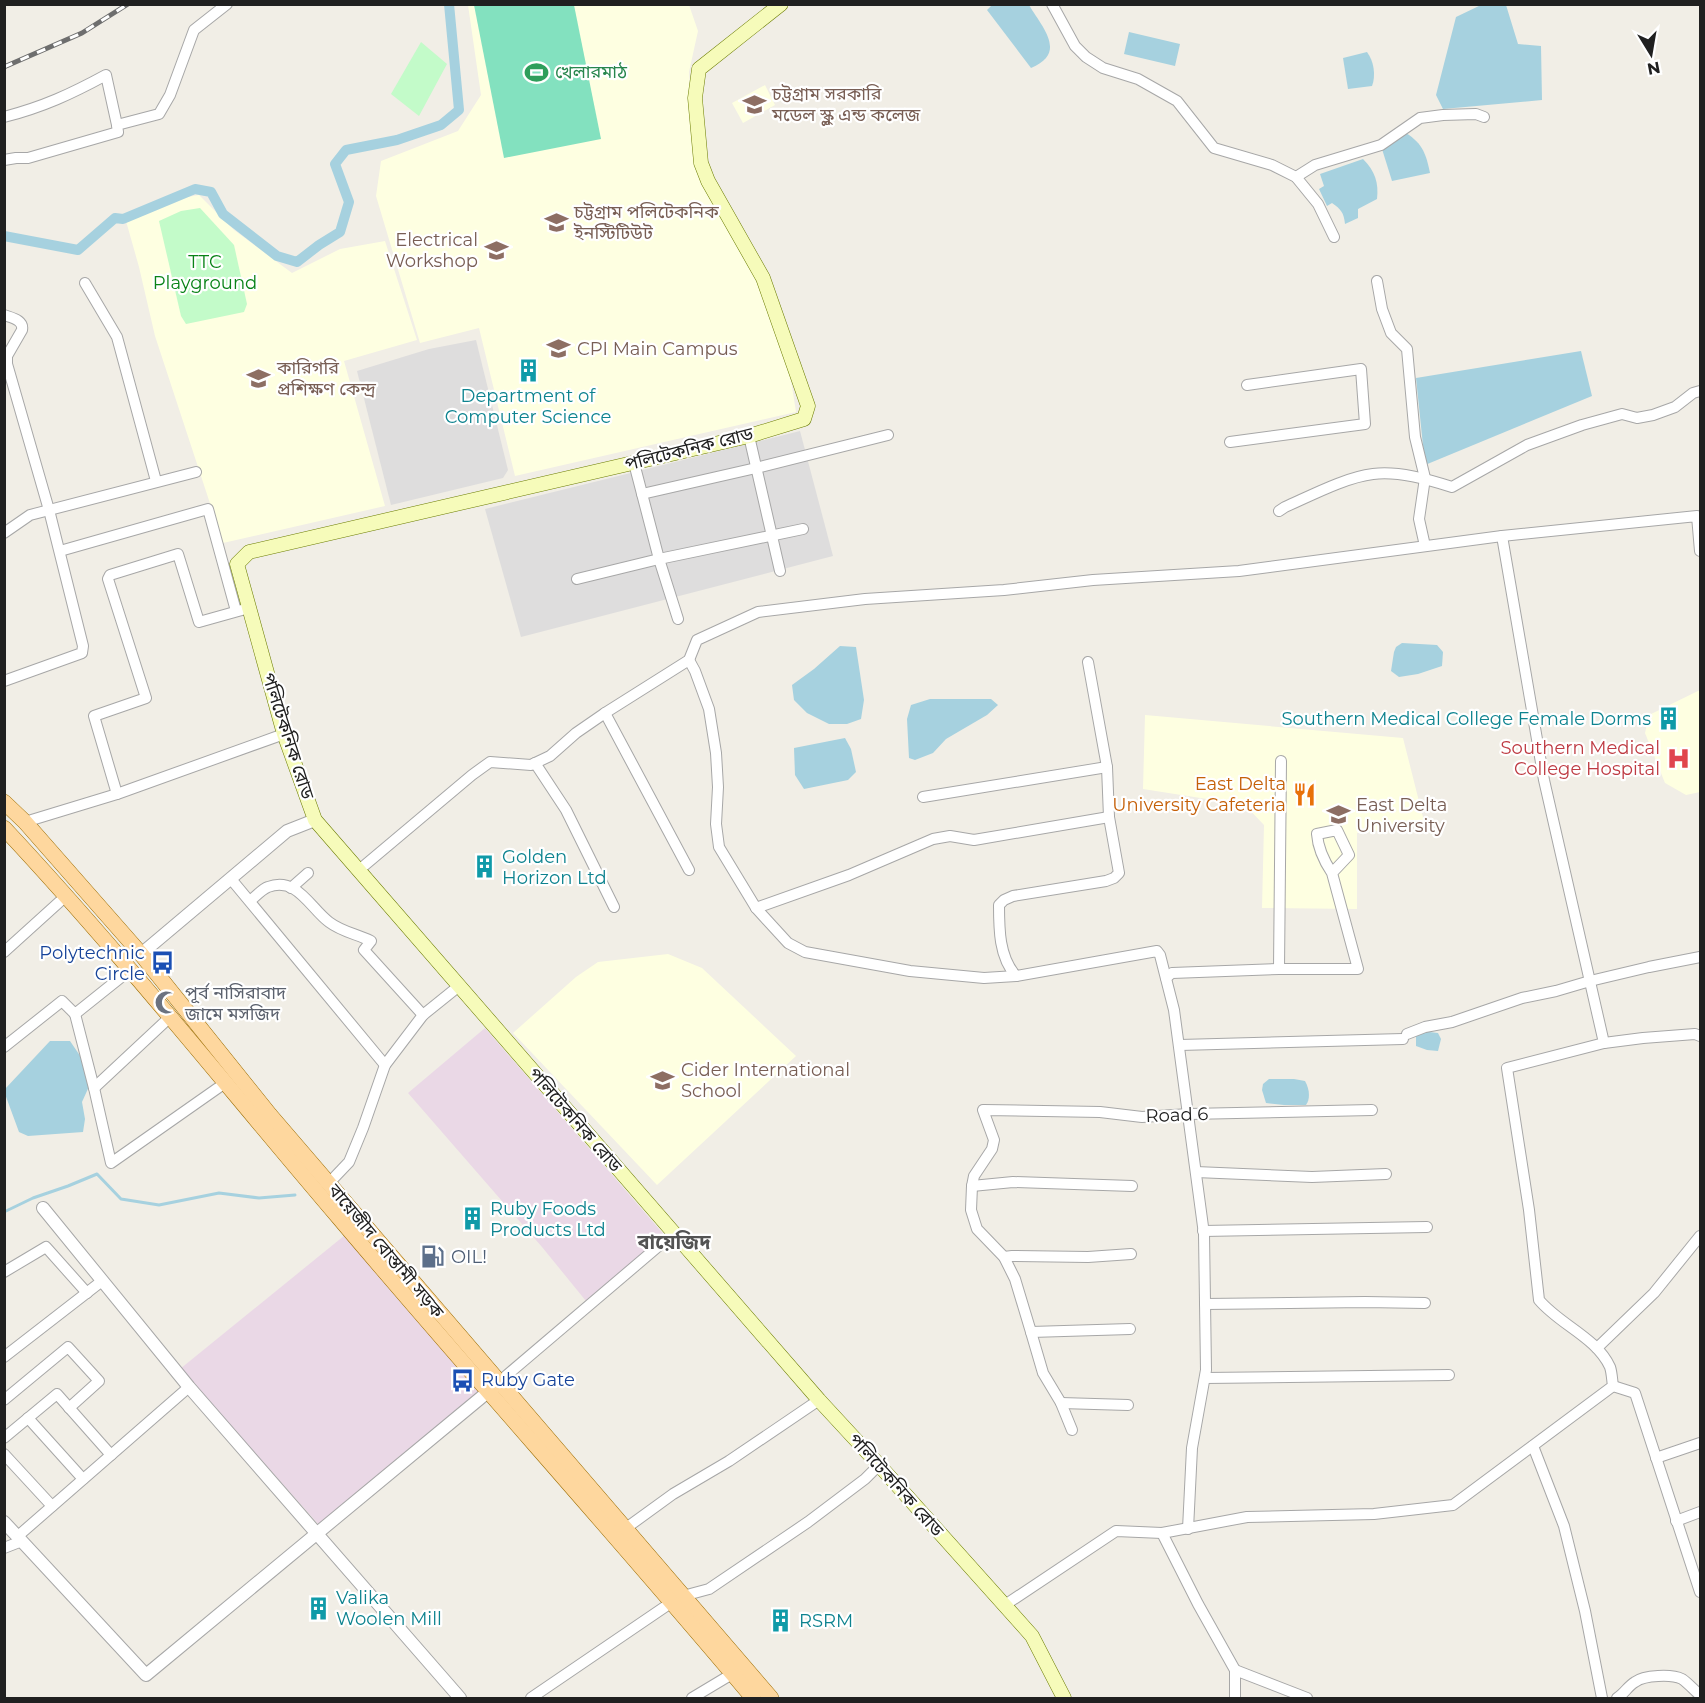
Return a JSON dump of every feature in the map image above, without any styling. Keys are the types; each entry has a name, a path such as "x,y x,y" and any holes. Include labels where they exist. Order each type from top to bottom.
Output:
{"main road":[{"name":"পলিটেকনিক রোড","path":"781,4 699,69 695,98 702,163 708,181 763,279 808,406 804,419 749,436 249,552 237,564 243,610 315,820 819,1400 1032,1636 1064,1698"},
{"name":"বায়েজীদ বোস্তামী সড়ক","path":"4,802 25,822 141,954 270,1115 457,1334 494,1386"},
{"name":"বায়েজীদ বোস্তামী সড়ক","path":"4,828 67,896 339,1219 494,1386 678,1599 771,1698"},
{"name":"বায়েজীদ বোস্তামী সড়ক","path":"678,1599 732,1674 753,1698"}],"street":[{"path":"117,125 159,114 170,95 194,30 227,4"},
{"path":"1052,4 1075,46 1086,57 1103,68 1138,79 1177,101 1214,148 1272,165 1296,177 1318,204 1334,237"},
{"path":"4,117 35,109 63,98 106,75 118,132 28,158 4,160"},
{"path":"1296,177 1315,165 1381,145 1420,118 1476,114 1484,117"},
{"path":"1377,281 1382,309 1391,333 1407,349 1415,437 1425,478 1419,519 1425,546"},
{"path":"85,283 117,337 156,481"},
{"path":"4,315 21,322 23,326 7,356 7,364 60,551 83,650 82,653 4,681"},
{"path":"1230,442 1365,424 1361,369 1247,385"},
{"path":"1280,511 1342,483 1370,474 1383,473 1425,478 1452,487 1527,445 1582,425 1622,414 1637,418 1653,415 1675,407 1694,393 1701,391"},
{"path":"642,494 888,435"},
{"path":"749,436 780,571"},
{"path":"634,463 659,559 678,619"},
{"path":"4,533 30,515 196,472"},
{"path":"60,551 208,510 243,610 200,622 178,554 108,576 146,698 94,716 117,794"},
{"path":"359,870 490,762 531,765 550,756 576,733 689,660 697,640 758,612 865,599 1004,590 1093,580 1239,571 1502,536 1697,516 1701,551"},
{"path":"577,579 659,559 804,529"},
{"path":"1502,536 1544,780 1604,1043"},
{"path":"689,660 709,709 716,753 718,787 716,824 719,847 756,908 788,943 805,952 910,971 984,978 1016,976 1157,951 1160,955 1180,1045 1203,1231 1206,1370 1192,1448 1188,1529"},
{"path":"1016,976 1005,960 1000,934 999,905 1013,896 1114,878 1119,873 1109,817 1107,766 1088,662"},
{"path":"605,713 689,870"},
{"path":"25,822 117,794 285,734"},
{"path":"1279,969 1281,761"},
{"path":"535,763 566,810 614,907"},
{"path":"923,797 1107,766"},
{"path":"756,908 849,876 933,838 950,836 974,840 1109,817"},
{"path":"141,954 287,831 315,820"},
{"path":"291,888 308,873"},
{"path":"1166,978 1172,972 1358,969 1332,873"},
{"path":"231,879 385,1065"},
{"path":"250,901 267,887 283,885 297,890 326,921 341,931 371,941 364,950 423,1015"},
{"path":"4,952 67,896"},
{"path":"1180,1045 1405,1036 1425,1027 1452,1022 1522,998 1701,957"},
{"path":"75,1014 130,970"},
{"path":"328,1183 349,1162 385,1065 423,1015 459,986"},
{"path":"4,1047 62,1001 75,1014 111,1163 225,1083"},
{"path":"94,1088 170,1017"},
{"path":"1613,1386 1610,1369 1597,1347 1548,1310 1539,1300 1529,1210 1507,1068 1604,1043 1695,1034 1701,1036"},
{"name":"Road 6","path":"972,1186 974,1176 992,1149 994,1140 983,1110 1100,1112 1142,1117 1372,1110"},
{"path":"1196,1172 1312,1177 1386,1174"},
{"path":"1072,1430 1061,1403 1043,1373 1015,1279 1004,1257 977,1229 971,1210 972,1186 1013,1182 1132,1186"},
{"path":"43,1208 189,1387 460,1698"},
{"path":"1203,1231 1426,1227"},
{"path":"4,1522 146,1676 317,1535 674,1233"},
{"path":"1597,1347 1654,1293 1701,1236"},
{"path":"4,1272 46,1247 87,1293"},
{"path":"1004,1257 1088,1257 1131,1254"},
{"path":"4,1357 102,1281"},
{"path":"1205,1304 1425,1303"},
{"path":"1031,1332 1130,1329"},
{"path":"4,1400 68,1347 99,1382 69,1408"},
{"path":"1205,1378 1449,1375"},
{"path":"1005,1605 1116,1532 1162,1533 1247,1517 1374,1514 1453,1505 1613,1386"},
{"path":"1613,1386 1635,1393 1701,1592"},
{"path":"4,1548 20,1539 52,1506 189,1387"},
{"path":"4,1438 57,1394 111,1455"},
{"path":"620,1532 673,1494 729,1461 819,1400"},
{"path":"1061,1403 1128,1405"},
{"path":"28,1418 83,1479"},
{"path":"1656,1458 1701,1443"},
{"path":"1533,1446 1566,1537 1585,1611 1602,1698"},
{"path":"4,1454 52,1506"},
{"path":"531,1698 678,1599 709,1589 798,1529 865,1479 879,1465"},
{"path":"1676,1521 1701,1512"},
{"path":"1162,1533 1235,1670 1235,1698"},
{"path":"1235,1670 1306,1698"},
{"path":"692,1698 732,1674"},
{"path":"1617,1698 1625,1693 1635,1681 1667,1676 1680,1678 1701,1695"}],"shaded area":[{"name":"চট্টগ্রাম পলিটেকনিক ইনস্টিটিউট","path":"468,5 689,5 698,31 689,72 695,163 742,247 777,332 788,361 796,412 515,476 479,328 420,343 376,196 381,161 458,131 481,95"},
{"name":"চট্টগ্রাম সরকারি মডেল স্কুল এন্ড কলেজ","path":"765,85 775,105 743,123 732,103"},
{"name":"কারিগরি প্রশিক্ষণ কেন্দ্র","path":"199,195 234,230 292,273 340,249 385,241 417,340 344,361 385,506 223,543 155,336 126,221 182,198"},
{"path":"476,340 508,470 503,478 391,505 357,371 429,349"},
{"path":"800,431 833,556 521,637 485,509"},
{"name":"Southern Medical College Hospital","path":"1700,690 1700,792 1686,795 1665,783 1645,733 1649,715"},
{"name":"East Delta University","path":"1145,715 1403,738 1425,825 1357,833 1357,909 1262,908 1264,825 1245,805 1143,789"},
{"name":"Cider International School","path":"668,954 702,968 796,1056 657,1185 513,1033 576,977 598,962"},
{"path":"485,1028 665,1236 586,1301 408,1093"},
{"path":"350,1231 484,1393 320,1526 180,1369"}],"green space":[{"name":"খেলারমাঠ","path":"474,5 574,5 601,139 504,158"},
{"path":"421,42 447,64 419,116 391,94"},
{"name":"TTC Playground","path":"200,208 234,245 247,304 244,312 186,324 181,316 159,221 181,211"}],"water":[{"path":"992,5 1029,5 1049,39 1048,55 1042,62 1031,68 987,10"},
{"path":"1481,5 1506,5 1518,44 1541,46 1542,100 1443,109 1436,95 1456,17"},
{"path":"1129,32 1180,44 1175,66 1124,54"},
{"path":"1367,52 1374,69 1372,86 1348,89 1343,58"},
{"path":"1406,133 1423,150 1430,173 1392,181 1382,149"},
{"path":"1363,159 1371,168 1375,178 1377,199 1358,209 1358,218 1345,224 1340,209 1332,203 1327,206 1319,189 1324,186 1320,174"},
{"path":"1581,351 1592,396 1425,465 1416,378"},
{"path":"1402,643 1437,645 1443,652 1442,666 1418,674 1399,677 1391,671 1394,652 1396,647"},
{"path":"840,646 856,647 864,700 861,719 847,724 829,724 807,713 794,700 792,685"},
{"path":"930,699 991,699 998,705 987,715 946,739 933,753 915,760 909,758 907,719 911,705"},
{"path":"845,738 851,749 856,772 848,780 804,789 795,775 794,748"},
{"path":"1421,1031 1438,1033 1441,1039 1438,1051 1416,1046 1416,1034"},
{"path":"50,1041 70,1041 87,1066 91,1082 82,1102 85,1119 83,1132 28,1136 19,1132 5,1089"},
{"path":"1269,1079 1305,1081 1309,1093 1306,1105 1266,1103 1262,1090 1263,1084"}],"waterway":[{"path":"4,236 78,250 115,218 123,219 195,189 211,192 223,214 277,256 297,262 340,232 349,202 335,164 346,150 397,140 441,125 459,110 449,4"},
{"path":"4,1212 33,1198 97,1174 121,1199 159,1205 219,1193 259,1198 295,1195"}],"railway":[{"path":"4,67 82,33 128,4"}],"place":[{"name":"খেলারমাঠ","path":"537,72"},
{"name":"চট্টগ্রাম সরকারি মডেল স্কুল এন্ড কলেজ","path":"754,104"},
{"name":"চট্টগ্রাম পলিটেকনিক ইনস্টিটিউট","path":"556,222"},
{"name":"Electrical Workshop","path":"496,250"},
{"name":"CPI Main Campus","path":"559,349"},
{"name":"Department of Computer Science","path":"528,370"},
{"name":"কারিগরি প্রশিক্ষণ কেন্দ্র","path":"259,378"},
{"name":"Southern Medical College Female Dorms","path":"1669,719"},
{"name":"Southern Medical College Hospital","path":"1678,758"},
{"name":"East Delta University Cafeteria","path":"1304,794"},
{"name":"East Delta University","path":"1338,815"},
{"name":"Golden Horizon Ltd","path":"484,867"},
{"name":"Polytechnic Circle","path":"163,963"},
{"name":"পূর্ব নাসিরাবাদ জামে মসজিদ","path":"167,1003"},
{"name":"Cider International School","path":"663,1080"},
{"name":"Ruby Foods Products Ltd","path":"472,1219"},
{"name":"OIL!","path":"433,1257"},
{"name":"Ruby Gate","path":"463,1380"},
{"name":"Valika Woolen Mill","path":"318,1608"},
{"name":"RSRM","path":"781,1621"}],"district":[{"name":"বায়েজিদ","path":"674,1242"}]}
